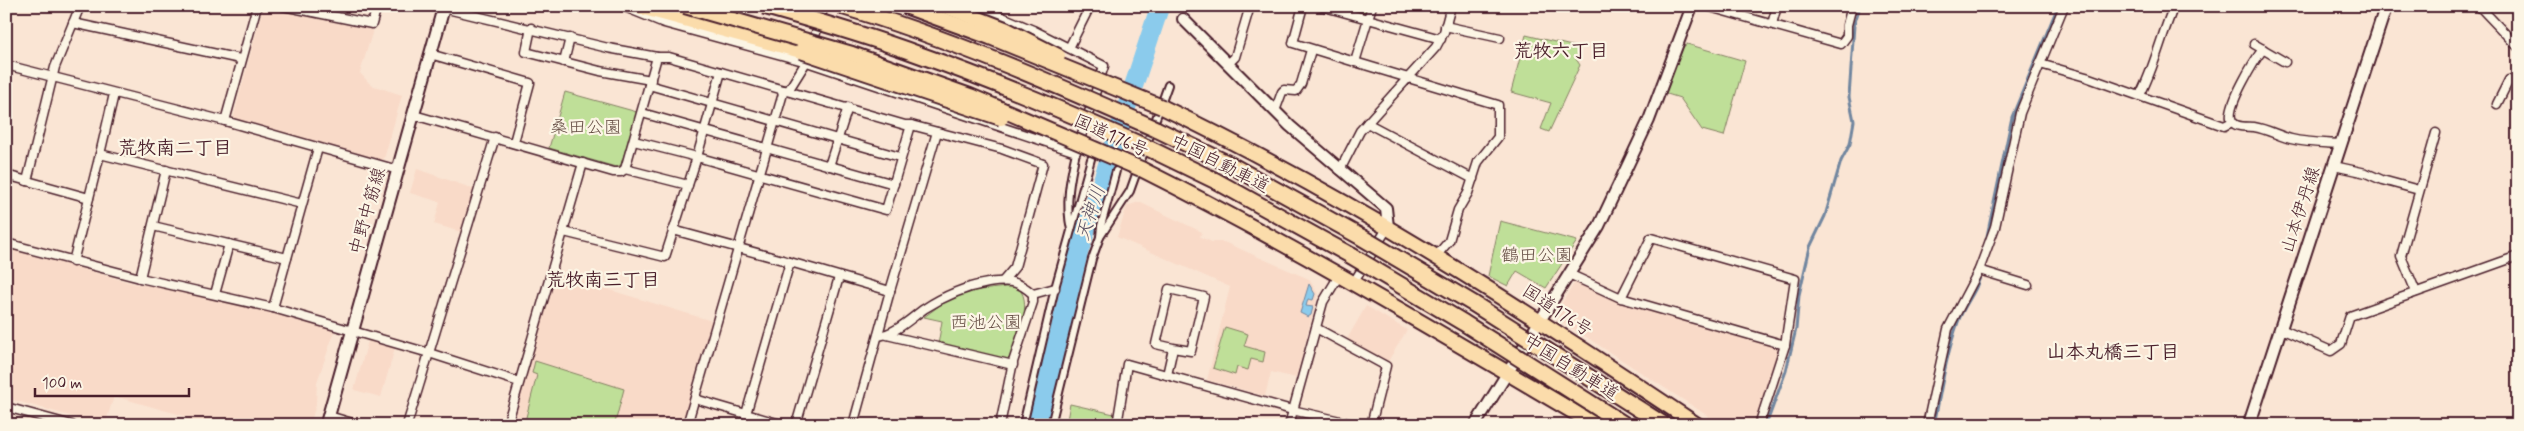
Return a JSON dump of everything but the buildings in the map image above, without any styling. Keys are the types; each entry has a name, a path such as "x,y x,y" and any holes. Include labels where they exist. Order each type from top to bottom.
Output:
{"highway":[{"path":"637,6 1003,119 1072,138"},
{"name":"国道176号","path":"684,6 852,54 970,96 1072,138 1226,212 1340,274 1596,425"},
{"name":"中国自動車道","path":"764,6 859,34 928,58 1071,114 1216,181 1350,255 1480,333 1625,425"},
{"name":"中国自動車道","path":"841,6 986,57 1156,129 1228,164 1361,237 1474,304 1664,425"},
{"name":"国道176号","path":"905,6 1108,84 1162,107 1237,143 1436,255 1697,425"},
{"path":"945,6 1005,29 1108,84"}],"main road":[{"name":"山本伊丹線","path":"2249,425 2386,6"},
{"name":"中野中筋線","path":"327,420 444,7"}],"street":[{"path":"27,180 55,67 80,6"},
{"path":"225,121 240,59 257,6"},
{"path":"283,6 372,24 377,6"},
{"path":"622,6 641,16 664,23 804,56 1076,152"},
{"path":"687,425 776,121 786,91 804,56 824,6"},
{"path":"976,6 1033,30 1104,66 1076,152 1068,187 1068,217 1072,232"},
{"path":"1069,48 1090,6"},
{"path":"1228,64 1235,57 1250,6"},
{"path":"1303,6 1293,43 1498,105 1498,137 1478,162 1468,193 1458,210 1449,241 1436,255"},
{"path":"1321,6 1441,39"},
{"path":"1355,62 1372,6"},
{"path":"1340,170 1353,142 1367,123 1441,39 1452,6"},
{"path":"1475,425 1506,372 1599,226 1649,120 1692,6"},
{"path":"1706,6 1840,44 1848,36 1847,25 1852,6"},
{"path":"1772,24 1777,6"},
{"path":"1927,425 1948,329 1979,270 1993,234 2018,122 2064,6"},
{"path":"2140,95 2153,69 2161,37 2174,6"},
{"path":"2479,6 2518,47"},
{"path":"444,7 608,48 657,57 669,57 905,125 1002,149 1043,164 1015,267 1003,281"},
{"path":"1183,19 1275,111 1340,170 1386,208 1388,227 1354,282"},
{"path":"73,23 240,59"},
{"path":"1445,26 1500,38"},
{"path":"532,28 526,52 650,83 712,103 900,157"},
{"path":"564,62 570,38"},
{"path":"2254,44 2285,62"},
{"path":"2263,49 2248,70 2233,106 2230,118 2232,122 2243,127 2253,127 2293,140 2341,144"},
{"path":"1275,111 1282,92 1284,90 1296,91 1301,84 1311,50"},
{"path":"430,54 530,83 514,142"},
{"path":"414,115 514,142 613,172 620,172 625,169 657,57"},
{"path":"2040,64 2140,95 2224,126 2232,122"},
{"path":"6,65 225,121 398,170"},
{"path":"564,232 665,257 705,132 720,72"},
{"path":"2497,104 2509,80 2518,83"},
{"path":"1051,425 1092,259 1100,237 1130,192 1168,85"},
{"path":"73,262 114,94"},
{"path":"829,166 848,108"},
{"path":"642,113 767,150 894,184"},
{"path":"1367,123 1473,179"},
{"path":"634,141 886,210 900,157 911,125"},
{"path":"853,425 937,132"},
{"path":"2416,292 2401,256 2436,132"},
{"path":"407,425 495,137"},
{"path":"273,308 318,148"},
{"path":"100,154 302,204"},
{"path":"1023,425 1055,288 1091,159"},
{"path":"507,425 583,163"},
{"path":"2334,166 2366,172 2382,180 2419,190"},
{"path":"625,169 688,185"},
{"path":"140,278 166,170"},
{"path":"1100,237 1101,226 1116,171"},
{"path":"6,175 88,198"},
{"path":"153,226 287,258"},
{"path":"673,230 890,291"},
{"path":"1621,298 1651,238 1795,279 1785,345 1759,425"},
{"path":"6,243 73,262 273,308 429,352 520,382"},
{"path":"215,294 229,244"},
{"path":"2281,329 2331,350 2341,344 2350,316 2518,256"},
{"path":"746,414 790,262"},
{"path":"1979,270 2028,285"},
{"path":"1289,425 1323,302 1340,274"},
{"path":"1570,274 1621,298 1785,345"},
{"path":"796,425 839,277"},
{"path":"887,335 949,295 975,285 1003,281 1020,283 1034,294"},
{"path":"1034,294 1055,288"},
{"path":"1169,289 1204,298 1191,351 1173,348 1156,344 1169,289"},
{"path":"1000,425 1013,365 1034,294"},
{"path":"1316,328 1386,366 1371,425"},
{"path":"878,336 887,335 1013,365"},
{"path":"1167,375 1173,348"},
{"path":"1117,425 1127,364 1292,410 1358,425"},
{"path":"695,400 784,425"},
{"path":"6,406 72,425"},
{"path":"327,420 358,425"}],"shaded area":[{"path":"263,7 373,30 360,73 371,85 402,95 384,159 381,160 233,119"},
{"path":"417,169 474,189 461,232 434,224 440,202 410,193"},
{"path":"1139,202 1202,232 1200,237 1212,242 1224,242 1309,279 1318,294 1296,378 1271,372 1265,396 1207,380 1230,287 1117,237 1127,206"},
{"path":"6,247 132,283 194,293 335,330 317,382 316,404 310,425 186,425 188,417 114,396 105,425 103,425 6,398"},
{"path":"554,273 712,321 682,425 511,425"},
{"path":"1575,282 1625,304 1776,348 1780,353 1775,372 1755,425 1722,425 1560,320 1557,311"},
{"path":"1366,306 1407,330 1387,363 1347,339"},
{"path":"368,341 395,348 381,397 354,390"},
{"path":"6,416 37,425 6,425"}],"green space":[{"path":"1335,6 1368,6 1362,14"},
{"path":"1526,35 1580,48 1576,59 1580,65 1549,132 1541,129 1551,103 1511,92"},
{"path":"1687,44 1745,61 1724,136 1702,130 1680,98 1664,93 1683,47"},
{"name":"桑田公園","path":"565,92 637,112 621,165 616,167 549,148"},
{"name":"鶴田公園","path":"1500,221 1577,241 1546,288 1517,271 1508,286 1488,276"},
{"name":"西池公園","path":"1015,286 1021,292 1024,300 1024,310 1023,322 1010,363 938,345 942,321 924,317 951,297 964,292"},
{"path":"1225,327 1248,334 1244,346 1265,352 1263,362 1251,359 1248,370 1237,367 1235,375 1213,368"},
{"path":"535,361 624,389 615,423 619,425 524,425 537,375 532,373"},
{"path":"1070,404 1114,414 1112,425 1066,425"}],"water":[{"path":"1309,284 1315,294 1313,300 1308,299 1306,306 1313,307 1311,315 1308,317 1300,313"}],"waterway":[{"name":"天神川","path":"1037,425 1079,251 1160,6"},
{"path":"1766,425 1786,371 1796,329 1799,295 1810,247 1825,216 1841,161 1850,144 1854,121 1849,97 1854,25 1860,6"},
{"path":"1986,241 2012,117 2058,6"},
{"path":"1934,425 1950,347 1961,315 1977,285 1981,272"}],"district":[{"name":"荒牧六丁目","path":"1561,51"},
{"name":"荒牧南二丁目","path":"175,148"},
{"name":"荒牧南三丁目","path":"603,280"},
{"name":"山本丸橋三丁目","path":"2113,352"}]}
